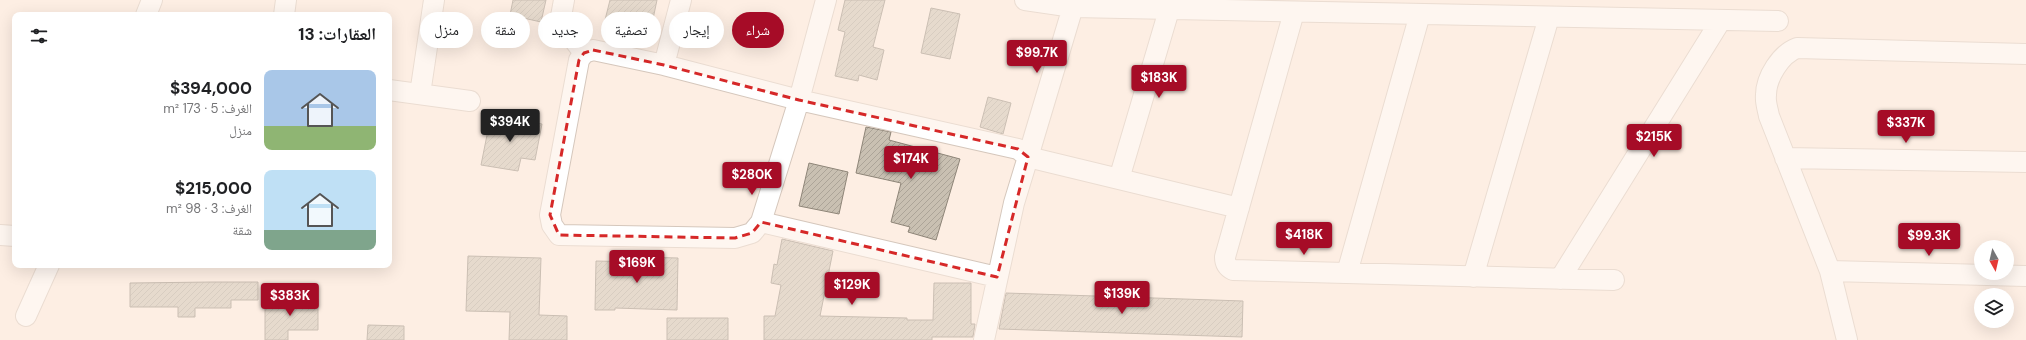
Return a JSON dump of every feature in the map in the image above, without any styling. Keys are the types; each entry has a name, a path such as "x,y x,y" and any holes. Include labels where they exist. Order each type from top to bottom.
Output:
{"street":[{"path":"147,12 152,0"},
{"path":"284,12 286,0"},
{"path":"420,94 434,0"},
{"path":"564,0 560,22 584,53"},
{"path":"664,65 681,0"},
{"path":"826,0 799,100 761,222 752,233 735,238 559,235 552,226 550,215 579,60 584,53 593,50 664,65 799,100 1018,149 1028,157 1238,208"},
{"path":"1025,0 1169,10 1778,21"},
{"path":"984,340 1014,203 1074,4"},
{"path":"1119,179 1169,10"},
{"path":"1294,12 1225,257 1226,265 1229,268 1233,270 1614,280"},
{"path":"1347,273 1420,14"},
{"path":"1473,277 1549,17"},
{"path":"1560,279 1721,20"},
{"path":"1847,340 1830,271 1769,116 1765,96 1767,84 1780,60 1787,52 1797,48 2026,54"},
{"path":"392,90 470,101"},
{"path":"1786,158 2026,162"},
{"path":"761,222 997,277"},
{"path":"0,235 12,236"},
{"path":"26,316 48,268"},
{"path":"1830,271 2026,276"}],"highlighted area":[{"path":"593,50 664,65 799,100 1018,149 1028,157 997,277 761,222 752,233 735,238 559,235 550,215 579,60 584,53"}],"building":[{"path":"513,0 546,0 543,12 538,12 538,21 530,20 530,12 511,12"},
{"path":"610,0 657,0 654,12 607,12"},
{"path":"845,0 885,0 873,47 884,50 877,80 859,75 858,81 835,76 845,32 838,30"},
{"path":"931,8 960,14 950,59 921,53"},
{"path":"988,97 1011,103 1003,134 980,127"},
{"path":"491,115 542,124 535,160 521,158 518,171 481,165"},
{"path":"866,127 891,132 889,140 960,159 936,240 908,232 910,227 891,222 901,183 856,173"},
{"path":"809,163 848,172 839,214 799,206"},
{"path":"782,239 833,251 820,316 933,320 934,283 971,283 971,324 975,324 973,337 932,337 932,340 764,340 764,316 775,316 781,285 771,283 774,264 777,265"},
{"path":"468,256 541,258 539,315 567,316 567,340 509,340 510,312 466,311"},
{"path":"641,257 678,258 677,310 615,308 615,310 595,310 596,261 641,262"},
{"path":"258,282 258,300 231,300 231,308 195,308 195,317 178,317 178,307 130,307 130,283"},
{"path":"1006,293 1243,301 1242,337 999,329"},
{"path":"265,299 318,299 318,330 288,330 288,340 265,340"},
{"path":"667,318 728,318 728,340 667,340"},
{"path":"368,325 404,326 404,340 367,340"}]}
